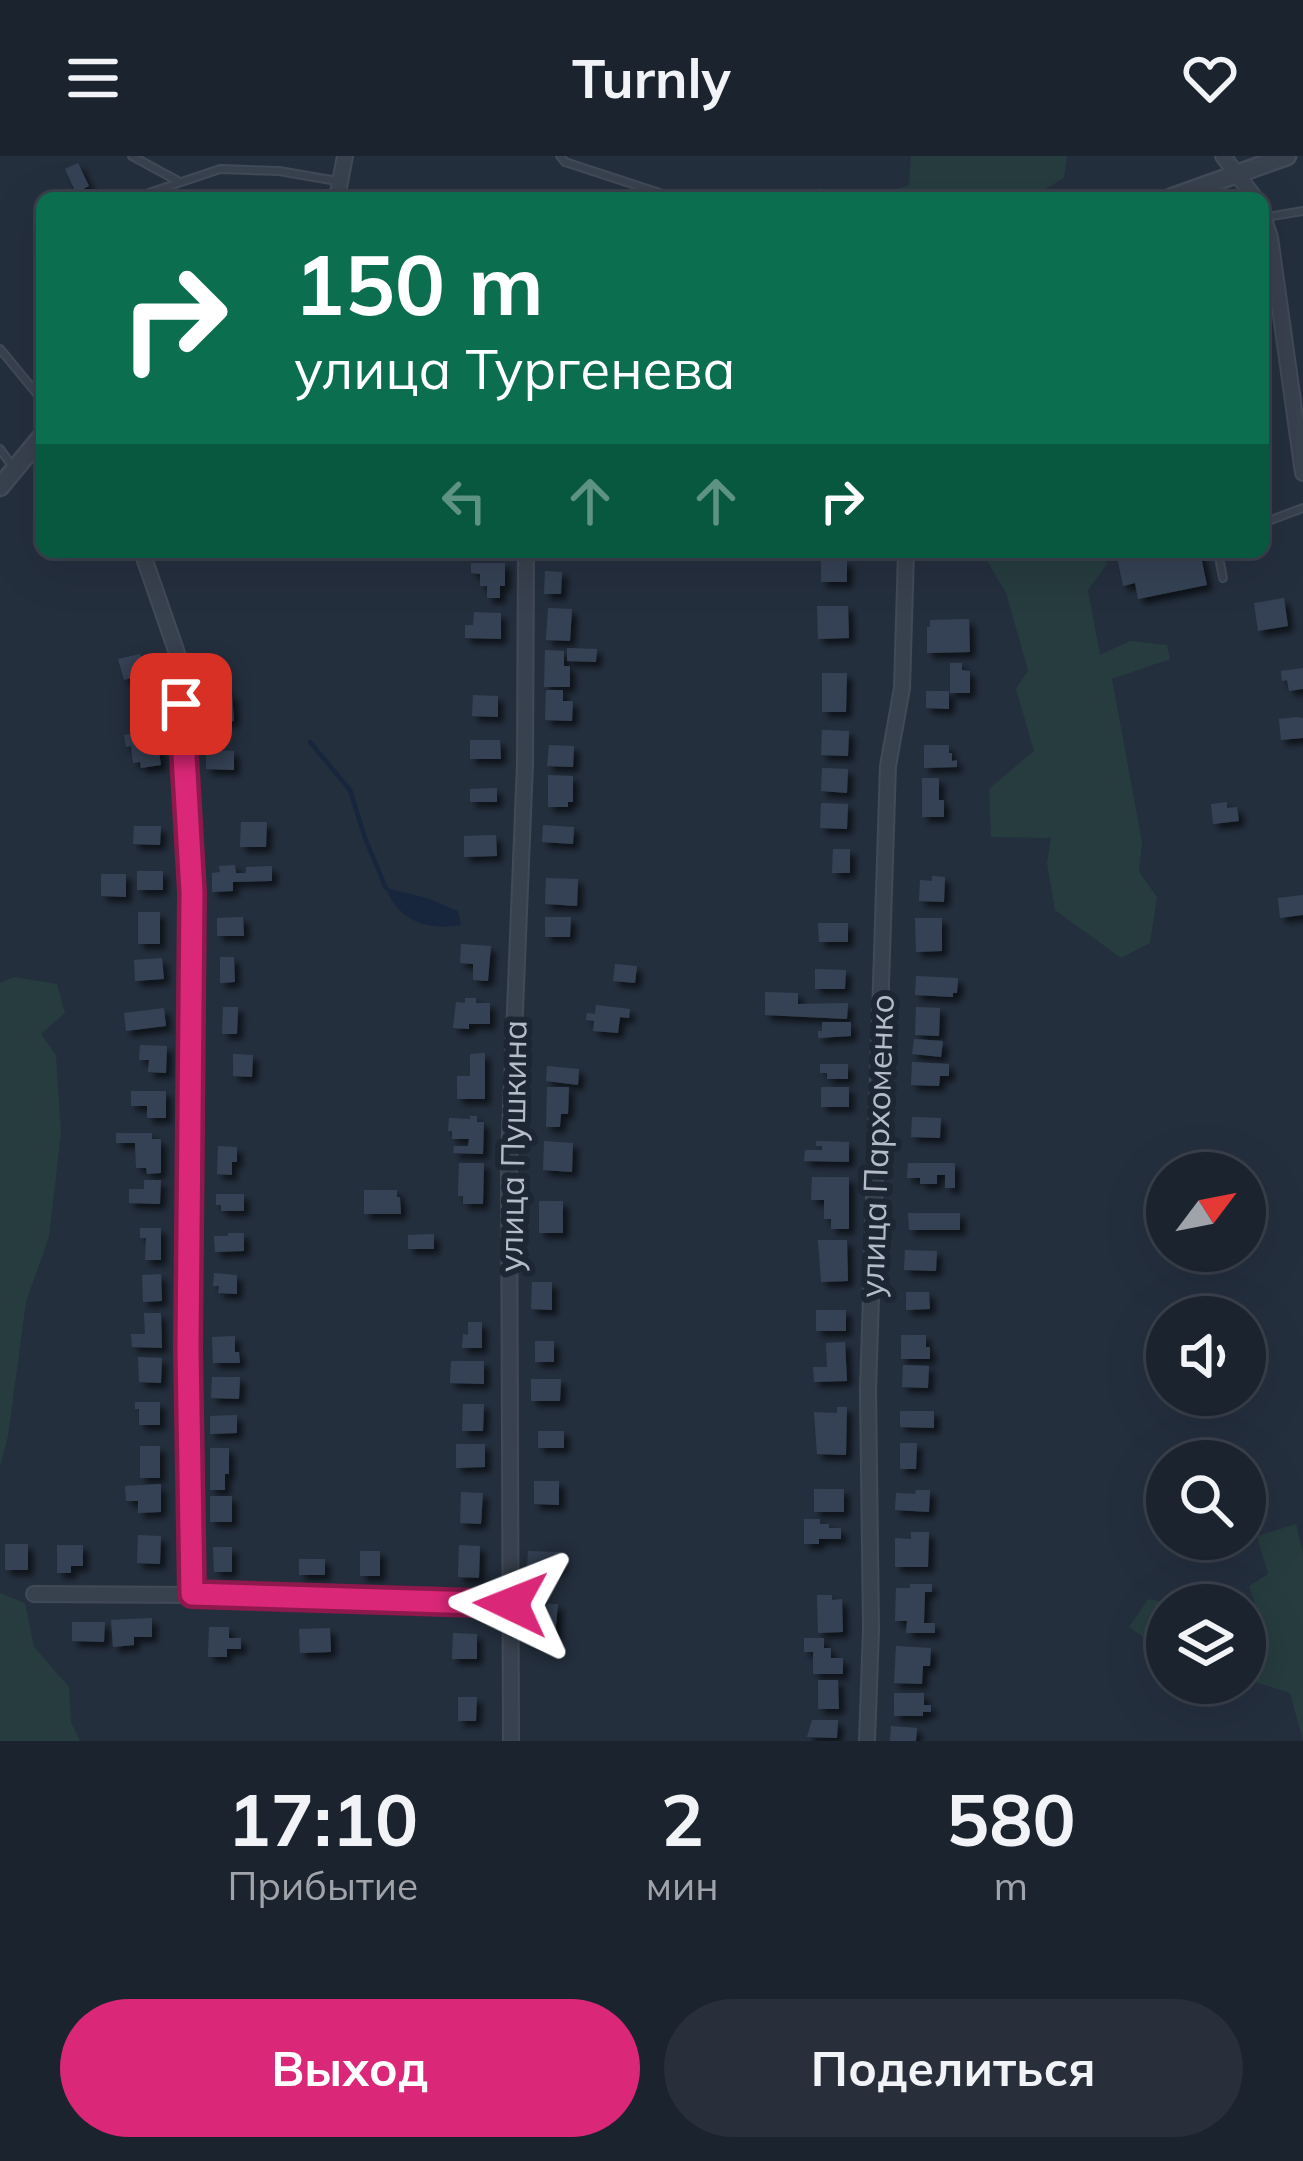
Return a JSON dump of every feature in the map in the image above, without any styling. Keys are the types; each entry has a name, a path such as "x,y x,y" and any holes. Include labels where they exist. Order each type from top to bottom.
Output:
{"street":[{"path":"339,190 345,156"},
{"path":"1223,156 1252,192"},
{"path":"1188,192 1287,156"},
{"path":"1269,233 1303,473"},
{"path":"0,487 36,443"},
{"path":"144,558 178,656 192,892 188,1349 192,1594"},
{"name":"улица Пушкина","path":"511,1741 509,1158 525,764 526,558"},
{"name":"улица Пархоменко","path":"868,1741 868,1390 888,766 902,688 906,558"},
{"path":"34,1594 511,1604"}],"lane":[{"path":"132,156 182,183"},
{"path":"560,156 565,162 657,192"},
{"path":"153,192 220,169 278,171 339,190"},
{"path":"1269,217 1303,211"},
{"path":"0,349 36,393"},
{"path":"0,449 14,469"},
{"path":"1269,521 1303,508"},
{"path":"1219,558 1222,578"}],"green space":[{"path":"911,156 1067,156 1064,178 1041,192 886,192 909,185"},
{"path":"986,558 1106,558 1088,590 1100,655 1130,641 1167,645 1170,659 1112,679 1142,842 1139,872 1157,897 1150,943 1121,958 1055,910 1047,863 1051,838 991,837 989,789 1034,751 1016,689 1028,670 1006,593"},
{"path":"14,977 57,984 65,1013 41,1034 56,1055 61,1133 49,1237 26,1302 0,1467 0,983"},
{"path":"1296,1524 1303,1554 1303,1741 1290,1693 1266,1686 1266,1584 1252,1584 1268,1574 1266,1533"},
{"path":"0,1593 25,1603 34,1647 69,1687 71,1722 80,1741 0,1741"},
{"path":"1146,1602 1146,1640 1129,1627"}],"water":[{"path":"386,888 458,911 461,925 416,921 398,909"}],"building":[{"path":"78,163 89,186 76,192 65,169"},
{"path":"1117,558 1201,558 1207,585 1138,599 1135,583 1123,586"},
{"path":"821,561 847,561 847,582 821,582"},
{"path":"471,563 505,563 500,598 487,598 487,586 480,586 480,574 471,573"},
{"path":"545,571 562,572 561,594 544,594"},
{"path":"1284,598 1288,626 1258,631 1254,603"},
{"path":"817,606 848,606 849,638 818,639"},
{"path":"548,608 572,609 570,641 546,640"},
{"path":"474,612 501,613 501,639 465,638 465,625 473,625"},
{"path":"969,619 970,652 927,653 930,620"},
{"path":"567,648 597,649 596,662 567,661"},
{"path":"545,650 564,651 570,687 544,687"},
{"path":"140,654 146,674 124,680 118,659"},
{"path":"950,663 962,663 962,670 970,671 970,693 950,693"},
{"path":"1303,668 1303,689 1289,691 1281,671"},
{"path":"822,673 847,673 846,712 822,712"},
{"path":"226,687 226,694 232,694 234,721 211,723 209,695"},
{"path":"546,690 563,690 563,701 573,701 572,721 545,720"},
{"path":"926,691 949,691 949,709 926,708"},
{"path":"473,695 498,696 498,717 472,716"},
{"path":"156,700 157,716 132,717 131,701"},
{"path":"1303,718 1303,738 1281,740 1279,719"},
{"path":"156,730 161,765 141,768 140,762 133,763 124,735"},
{"path":"822,730 849,731 848,756 821,755"},
{"path":"470,740 500,740 501,759 470,759"},
{"path":"549,745 574,746 573,767 547,766"},
{"path":"924,745 949,745 957,767 924,768"},
{"path":"206,750 234,751 234,770 206,769"},
{"path":"822,768 848,769 847,793 821,791"},
{"path":"548,775 573,776 573,802 568,807 548,807"},
{"path":"922,778 939,778 944,817 922,817"},
{"path":"497,788 497,802 470,802 470,789"},
{"path":"1227,802 1227,808 1237,807 1239,821 1213,824 1211,804"},
{"path":"821,803 848,804 847,829 820,828"},
{"path":"241,822 267,822 266,847 240,847"},
{"path":"543,825 574,827 573,844 542,842"},
{"path":"134,826 161,826 160,845 133,844"},
{"path":"496,835 497,856 464,857 464,836"},
{"path":"833,849 850,849 850,873 832,873"},
{"path":"235,865 236,873 246,873 246,867 272,866 272,881 233,882 233,891 212,892 212,873 220,872 219,866"},
{"path":"137,871 163,871 163,890 137,890"},
{"path":"101,874 126,874 126,897 101,896"},
{"path":"932,876 945,877 944,902 919,901 920,880 932,881"},
{"path":"546,878 578,879 577,906 545,904"},
{"path":"1303,895 1303,915 1280,918 1278,898"},
{"path":"138,912 160,912 160,944 138,944"},
{"path":"243,917 244,936 217,936 217,918"},
{"path":"545,917 571,917 570,937 545,937"},
{"path":"915,918 942,918 942,951 916,952"},
{"path":"818,923 848,923 848,942 819,942"},
{"path":"461,944 491,946 488,981 473,980 473,964 460,963"},
{"path":"220,957 234,957 235,982 220,983"},
{"path":"162,958 164,979 135,981 134,960"},
{"path":"615,964 637,966 635,983 613,981"},
{"path":"815,969 846,970 845,989 815,989"},
{"path":"916,976 958,978 957,993 953,997 915,995"},
{"path":"765,992 798,993 798,1004 848,1003 847,1019 765,1015"},
{"path":"465,998 490,1003 490,1024 453,1028 456,1002 465,1003"},
{"path":"596,1005 630,1009 629,1018 620,1017 618,1033 593,1031 594,1021 586,1020 587,1013 595,1014"},
{"path":"223,1007 238,1007 237,1034 222,1034"},
{"path":"916,1007 940,1008 939,1036 915,1035"},
{"path":"164,1008 166,1026 126,1031 124,1013"},
{"path":"822,1022 851,1022 851,1036 818,1038"},
{"path":"914,1039 943,1041 941,1057 912,1054"},
{"path":"140,1045 167,1046 166,1073 148,1072 149,1060 139,1060"},
{"path":"485,1053 485,1099 457,1099 457,1076 470,1076 470,1054"},
{"path":"233,1054 253,1055 252,1077 233,1076"},
{"path":"912,1062 949,1064 949,1076 940,1076 939,1086 911,1085"},
{"path":"820,1064 848,1064 848,1079 827,1079 827,1073 820,1073"},
{"path":"547,1066 579,1069 578,1085 546,1081"},
{"path":"547,1087 569,1087 568,1114 561,1114 560,1127 546,1127"},
{"path":"821,1087 849,1087 849,1107 821,1107"},
{"path":"131,1091 166,1091 166,1118 147,1118 147,1106 131,1106"},
{"path":"470,1116 484,1122 483,1154 453,1153 454,1146 468,1146 469,1139 452,1139 449,1118"},
{"path":"912,1117 941,1118 940,1138 911,1137"},
{"path":"116,1133 152,1133 152,1139 161,1139 161,1173 147,1174 146,1168 136,1168 135,1143 116,1143"},
{"path":"544,1141 573,1143 572,1172 543,1170"},
{"path":"816,1141 849,1142 849,1162 804,1161 805,1150 822,1150"},
{"path":"218,1146 237,1147 232,1175 217,1174"},
{"path":"459,1163 484,1163 483,1204 463,1204 463,1196 458,1196"},
{"path":"908,1163 955,1163 955,1188 945,1188 945,1175 937,1175 937,1184 907,1178"},
{"path":"812,1177 849,1177 849,1229 831,1229 831,1219 824,1219 824,1200 811,1200"},
{"path":"144,1180 161,1180 160,1204 129,1203 129,1189 144,1189"},
{"path":"364,1190 397,1190 401,1214 364,1214"},
{"path":"216,1194 244,1194 244,1211 221,1211"},
{"path":"539,1201 563,1201 563,1233 539,1233"},
{"path":"908,1213 960,1213 960,1230 909,1230"},
{"path":"140,1228 161,1228 161,1260 145,1260 146,1238 140,1238"},
{"path":"244,1233 244,1251 215,1252 214,1236"},
{"path":"434,1234 434,1249 408,1249 408,1235"},
{"path":"818,1240 847,1240 848,1281 821,1282"},
{"path":"905,1250 937,1251 936,1271 904,1270"},
{"path":"214,1273 237,1275 237,1294 218,1293"},
{"path":"161,1274 162,1301 143,1302 142,1275"},
{"path":"532,1282 552,1282 552,1310 531,1309"},
{"path":"906,1292 929,1292 930,1309 906,1310"},
{"path":"816,1310 846,1310 846,1331 816,1331"},
{"path":"144,1313 161,1313 162,1348 132,1347 131,1334 145,1334"},
{"path":"468,1322 482,1322 482,1348 462,1348"},
{"path":"901,1335 926,1335 930,1359 901,1359"},
{"path":"235,1336 240,1363 213,1363 212,1337"},
{"path":"535,1341 554,1341 554,1362 535,1362"},
{"path":"845,1342 847,1381 814,1382 813,1367 827,1367 826,1343"},
{"path":"138,1357 162,1358 161,1383 139,1382"},
{"path":"451,1361 484,1361 484,1384 450,1383"},
{"path":"903,1365 929,1366 928,1388 902,1387"},
{"path":"212,1377 240,1377 239,1399 211,1398"},
{"path":"531,1379 561,1379 560,1401 531,1401"},
{"path":"135,1402 160,1402 160,1425 139,1425"},
{"path":"463,1404 484,1404 483,1431 462,1431"},
{"path":"837,1407 847,1407 846,1455 817,1454 814,1412 837,1413"},
{"path":"900,1411 934,1411 934,1428 900,1427"},
{"path":"237,1415 237,1433 210,1434 210,1416"},
{"path":"538,1431 564,1431 564,1448 538,1448"},
{"path":"900,1443 917,1443 916,1469 900,1469"},
{"path":"456,1444 485,1444 485,1467 456,1468"},
{"path":"140,1446 160,1446 160,1478 140,1478"},
{"path":"210,1448 229,1448 225,1490 210,1490"},
{"path":"534,1481 559,1481 559,1505 534,1504"},
{"path":"161,1484 161,1512 138,1513 138,1501 126,1501 125,1486"},
{"path":"814,1489 844,1489 844,1512 814,1512"},
{"path":"916,1490 930,1490 929,1512 895,1510 896,1493 915,1494"},
{"path":"461,1492 483,1493 481,1524 460,1523"},
{"path":"210,1496 232,1496 232,1522 210,1522"},
{"path":"804,1519 820,1519 829,1528 841,1528 841,1539 804,1544"},
{"path":"911,1532 929,1532 928,1567 895,1567 895,1538 911,1539"},
{"path":"138,1535 161,1536 160,1564 137,1563"},
{"path":"5,1544 28,1544 28,1570 5,1570"},
{"path":"57,1545 83,1545 83,1566 71,1566 71,1573 57,1573"},
{"path":"459,1545 480,1546 479,1578 458,1577"},
{"path":"213,1547 232,1547 232,1572 214,1572"},
{"path":"360,1551 380,1551 380,1576 360,1576"},
{"path":"528,1551 560,1552 560,1568 527,1567"},
{"path":"299,1559 325,1559 325,1575 299,1575"},
{"path":"910,1584 932,1584 932,1592 925,1592 924,1623 935,1623 935,1633 906,1633 907,1621 895,1621 896,1588 910,1588"},
{"path":"817,1595 842,1599 843,1632 818,1633"},
{"path":"528,1604 558,1604 555,1636 529,1637"},
{"path":"152,1618 152,1637 134,1637 134,1645 113,1647 111,1620"},
{"path":"72,1622 105,1622 104,1642 72,1641"},
{"path":"209,1627 229,1627 229,1638 241,1638 241,1649 227,1649 227,1657 208,1657"},
{"path":"330,1628 331,1652 300,1653 299,1629"},
{"path":"453,1633 477,1634 477,1659 452,1659"},
{"path":"804,1638 824,1638 831,1658 843,1658 843,1674 813,1674 813,1652 804,1652"},
{"path":"896,1646 931,1648 922,1684 894,1683"},
{"path":"818,1680 838,1680 839,1709 818,1709"},
{"path":"894,1693 924,1693 924,1705 931,1705 931,1712 894,1716"},
{"path":"458,1697 477,1697 476,1721 458,1721"},
{"path":"812,1720 838,1720 837,1738 807,1737"},
{"path":"891,1726 917,1728 916,1741 890,1741"}],"waterway":[{"path":"310,742 350,790 386,888"}],"route":[{"path":"181,704 192,892 188,1349 192,1594 511,1604"}]}
